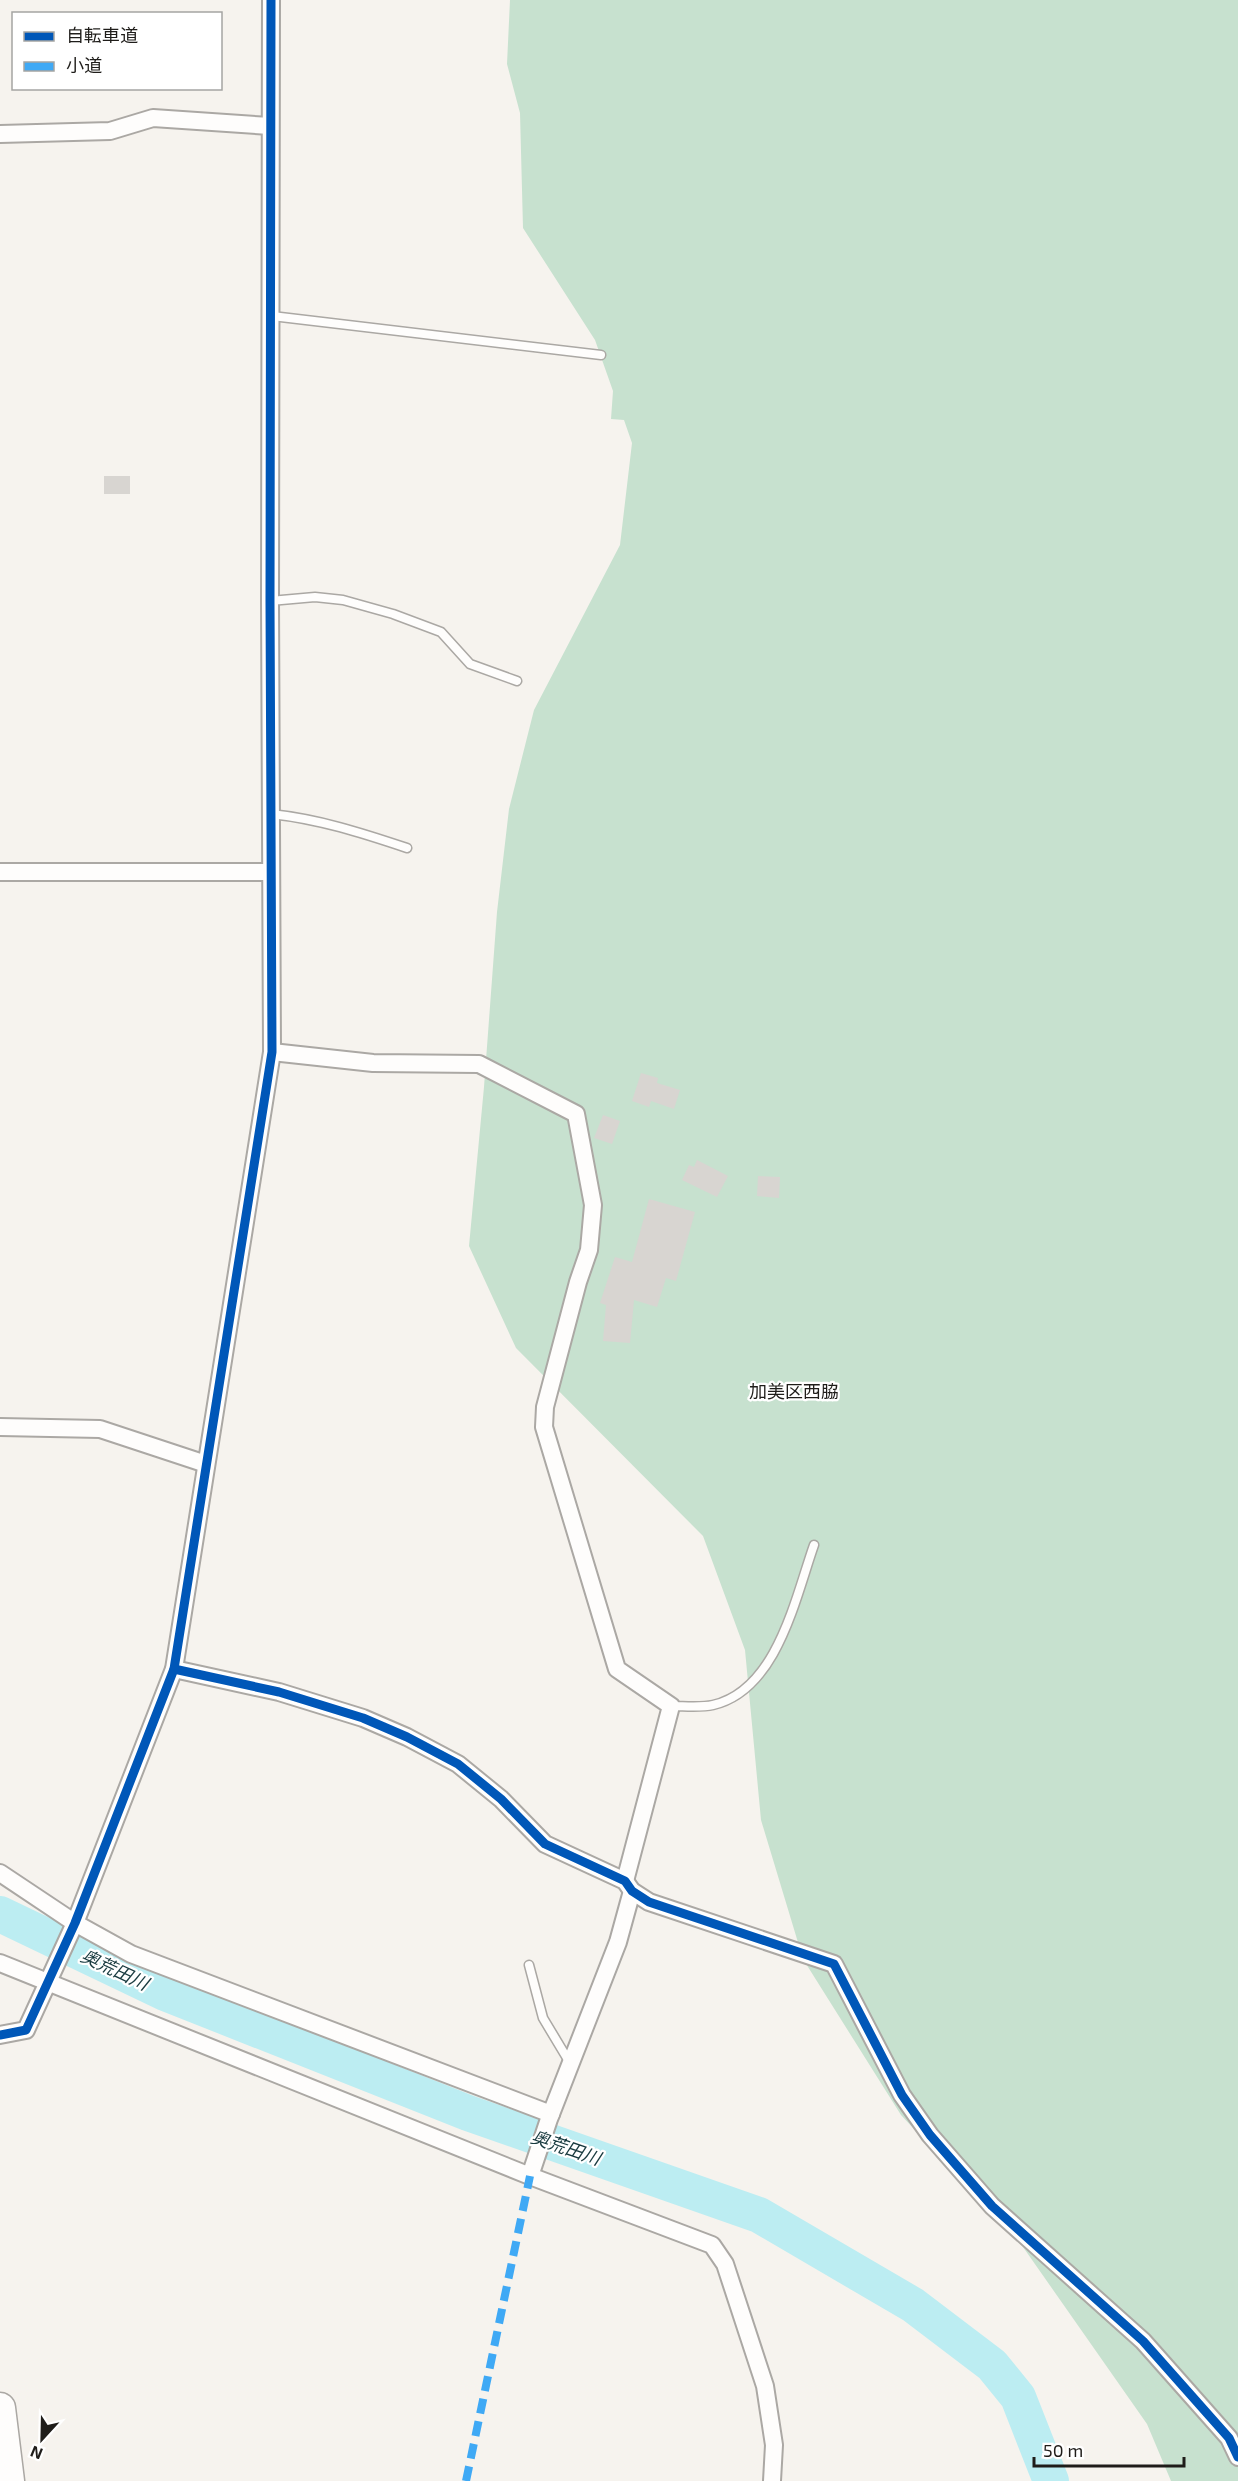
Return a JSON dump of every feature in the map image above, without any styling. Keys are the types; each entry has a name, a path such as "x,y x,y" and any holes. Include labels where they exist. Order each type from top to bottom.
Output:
{"highway":[{"path":"0,2408 9,2481"}],"street":[{"path":"0,2035 26,2030 73,1926 174,1669 272,1052 271,0"},
{"path":"0,134 110,130 153,118 270,126"},
{"path":"0,872 271,872"},
{"path":"272,1052 373,1063 479,1064 576,1114 593,1205 590,1250 578,1282 545,1407 544,1426 617,1669 671,1706 628,1886 618,1942 531,2172"},
{"path":"0,1427 100,1429 206,1464"},
{"path":"174,1669 279,1692 363,1718 407,1737 458,1764 501,1798 545,1844 628,1886 649,1902 834,1964 902,2095 930,2134 992,2206 1143,2341 1229,2438 1238,2457"},
{"path":"0,1874 73,1926 131,1954 550,2117"},
{"path":"0,1964 50,1977 712,2245 725,2264 765,2386 774,2445 772,2481"}],"lane":[{"path":"272,316 601,355"},
{"path":"270,602 315,597 342,600 393,614 441,632 470,664 517,681"},
{"path":"271,814 338,825 407,848"},
{"path":"671,1706 712,1706 739,1694 763,1671 783,1635 814,1545"},
{"path":"528,1965 543,2018 570,2064"}],"green space":[{"path":"510,0 1238,0 1238,2481 1171,2481 1147,2424 1023,2247 901,2115 803,1959 761,1820 745,1650 703,1536 516,1348 469,1246 497,912 509,809 534,710 620,545 632,443 624,420 611,419 613,391 595,340 523,228 520,113 507,64"}],"building":[{"path":"104,476 130,476 130,494 104,494"},
{"path":"641,1073 658,1078 657,1083 680,1090 674,1109 651,1101 649,1107 632,1101"},
{"path":"603,1115 620,1121 612,1144 594,1138"},
{"path":"697,1160 728,1176 717,1197 682,1180 689,1165 694,1167"},
{"path":"758,1176 780,1177 779,1198 757,1196"},
{"path":"649,1199 695,1212 676,1281 666,1278 657,1307 634,1300 630,1343 603,1341 606,1305 600,1303 615,1257 632,1262"}],"waterway":[{"name":"奥荒田川","path":"0,1914 165,1993 468,2113 759,2215 913,2305 992,2365 1018,2397 1051,2481"}],"marked path":[{"path":"466,2481 530,2176"}],"cycle path":[{"path":"0,2035 26,2030 75,1923 174,1669 272,1052 271,0"},
{"path":"174,1669 279,1692 363,1718 407,1737 458,1764 501,1799 545,1844 625,1881 632,1891 649,1902 834,1964 902,2095 930,2135 992,2206 1143,2341 1229,2438 1238,2457"}],"district":[{"name":"加美区西脇","path":"794,1391"}]}
